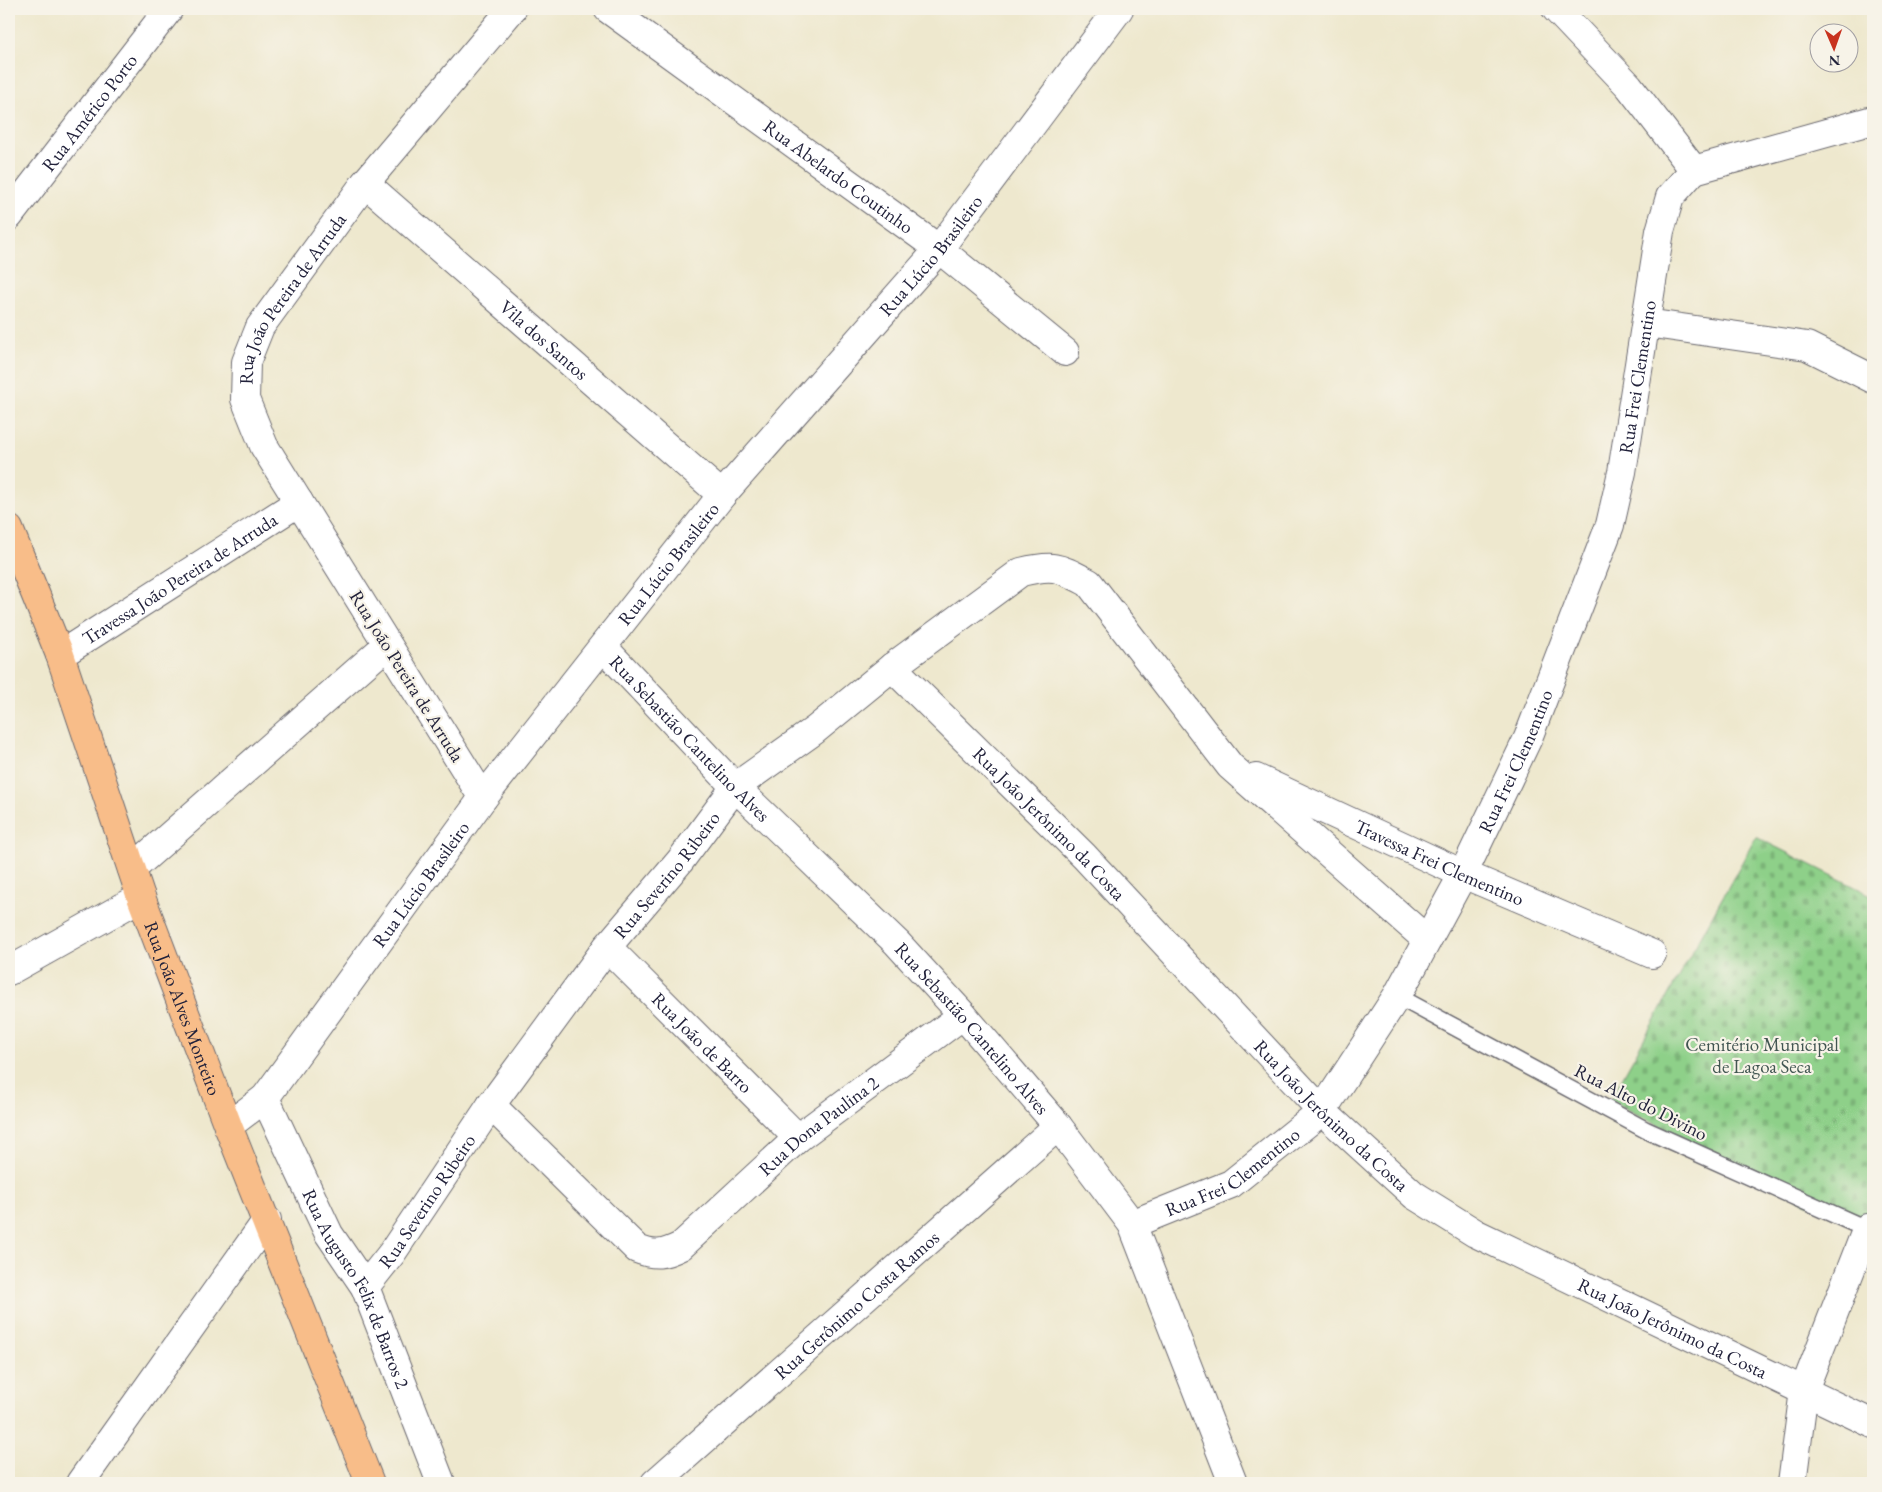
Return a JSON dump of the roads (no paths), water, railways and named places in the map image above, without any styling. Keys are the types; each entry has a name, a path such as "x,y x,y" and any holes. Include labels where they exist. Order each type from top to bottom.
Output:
{"main road":[{"name":"Rua João Alves Monteiro","path":"9,529 60,655 141,898 228,1126 370,1483"}],"street":[{"name":"Rua Américo Porto","path":"9,216 169,9"},
{"name":"Rua João Pereira de Arruda","path":"483,798 264,446 245,399 246,362 260,327 365,183 512,9"},
{"name":"Rua Abelardo Coutinho","path":"608,9 939,248 1065,352"},
{"name":"Rua Lúcio Brasileiro","path":"228,1126 265,1098 483,798 722,495 939,248 1118,9"},
{"path":"1556,9 1629,86 1694,170 1873,120"},
{"name":"Rua Frei Clementino","path":"1132,1224 1231,1184 1322,1111 1397,996 1463,874 1528,738 1610,524 1622,472 1660,231 1670,197 1694,170"},
{"name":"Vila dos Santos","path":"365,183 722,495"},
{"path":"1646,323 1807,346 1873,378"},
{"name":"Travessa João Pereira de Arruda","path":"60,655 299,502"},
{"name":"Rua Severino Ribeiro","path":"364,1287 392,1253 492,1105 607,947 680,861 736,787 815,730 892,667 1020,572 1046,566 1064,571 1089,583"},
{"name":"Travessa Frei Clementino","path":"1089,583 1230,766 1427,940"},
{"path":"132,869 387,645"},
{"name":"Rua Sebastião Cantelino Alves","path":"603,647 736,787 897,943 963,1015 1058,1126 1132,1224 1233,1483"},
{"name":"Rua João Jerônimo da Costa","path":"892,667 1084,856 1322,1111 1414,1195 1475,1233 1873,1424"},
{"name":"Travessa Frei Clementino","path":"1230,766 1463,874 1652,954"},
{"path":"9,971 141,898"},
{"name":"Rua João de Barro","path":"607,947 798,1138"},
{"name":"Rua Dona Paulina 2","path":"492,1105 637,1249 654,1255 666,1254 681,1246 798,1138 963,1015"},
{"name":"Rua Augusto Felix de Barros 2","path":"265,1098 329,1234 364,1287 441,1483"},
{"name":"Rua Gerônimo Costa Ramos","path":"655,1483 1058,1126"},
{"path":"80,1483 267,1220"},
{"path":"1792,1483 1804,1390 1870,1230"}],"lane":[{"name":"Rua Alto do Divino","path":"1397,996 1646,1130 1870,1230"}],"park label":[{"name":"Cemitério Municipal de Lagoa Seca","path":"1762,1055"}]}
